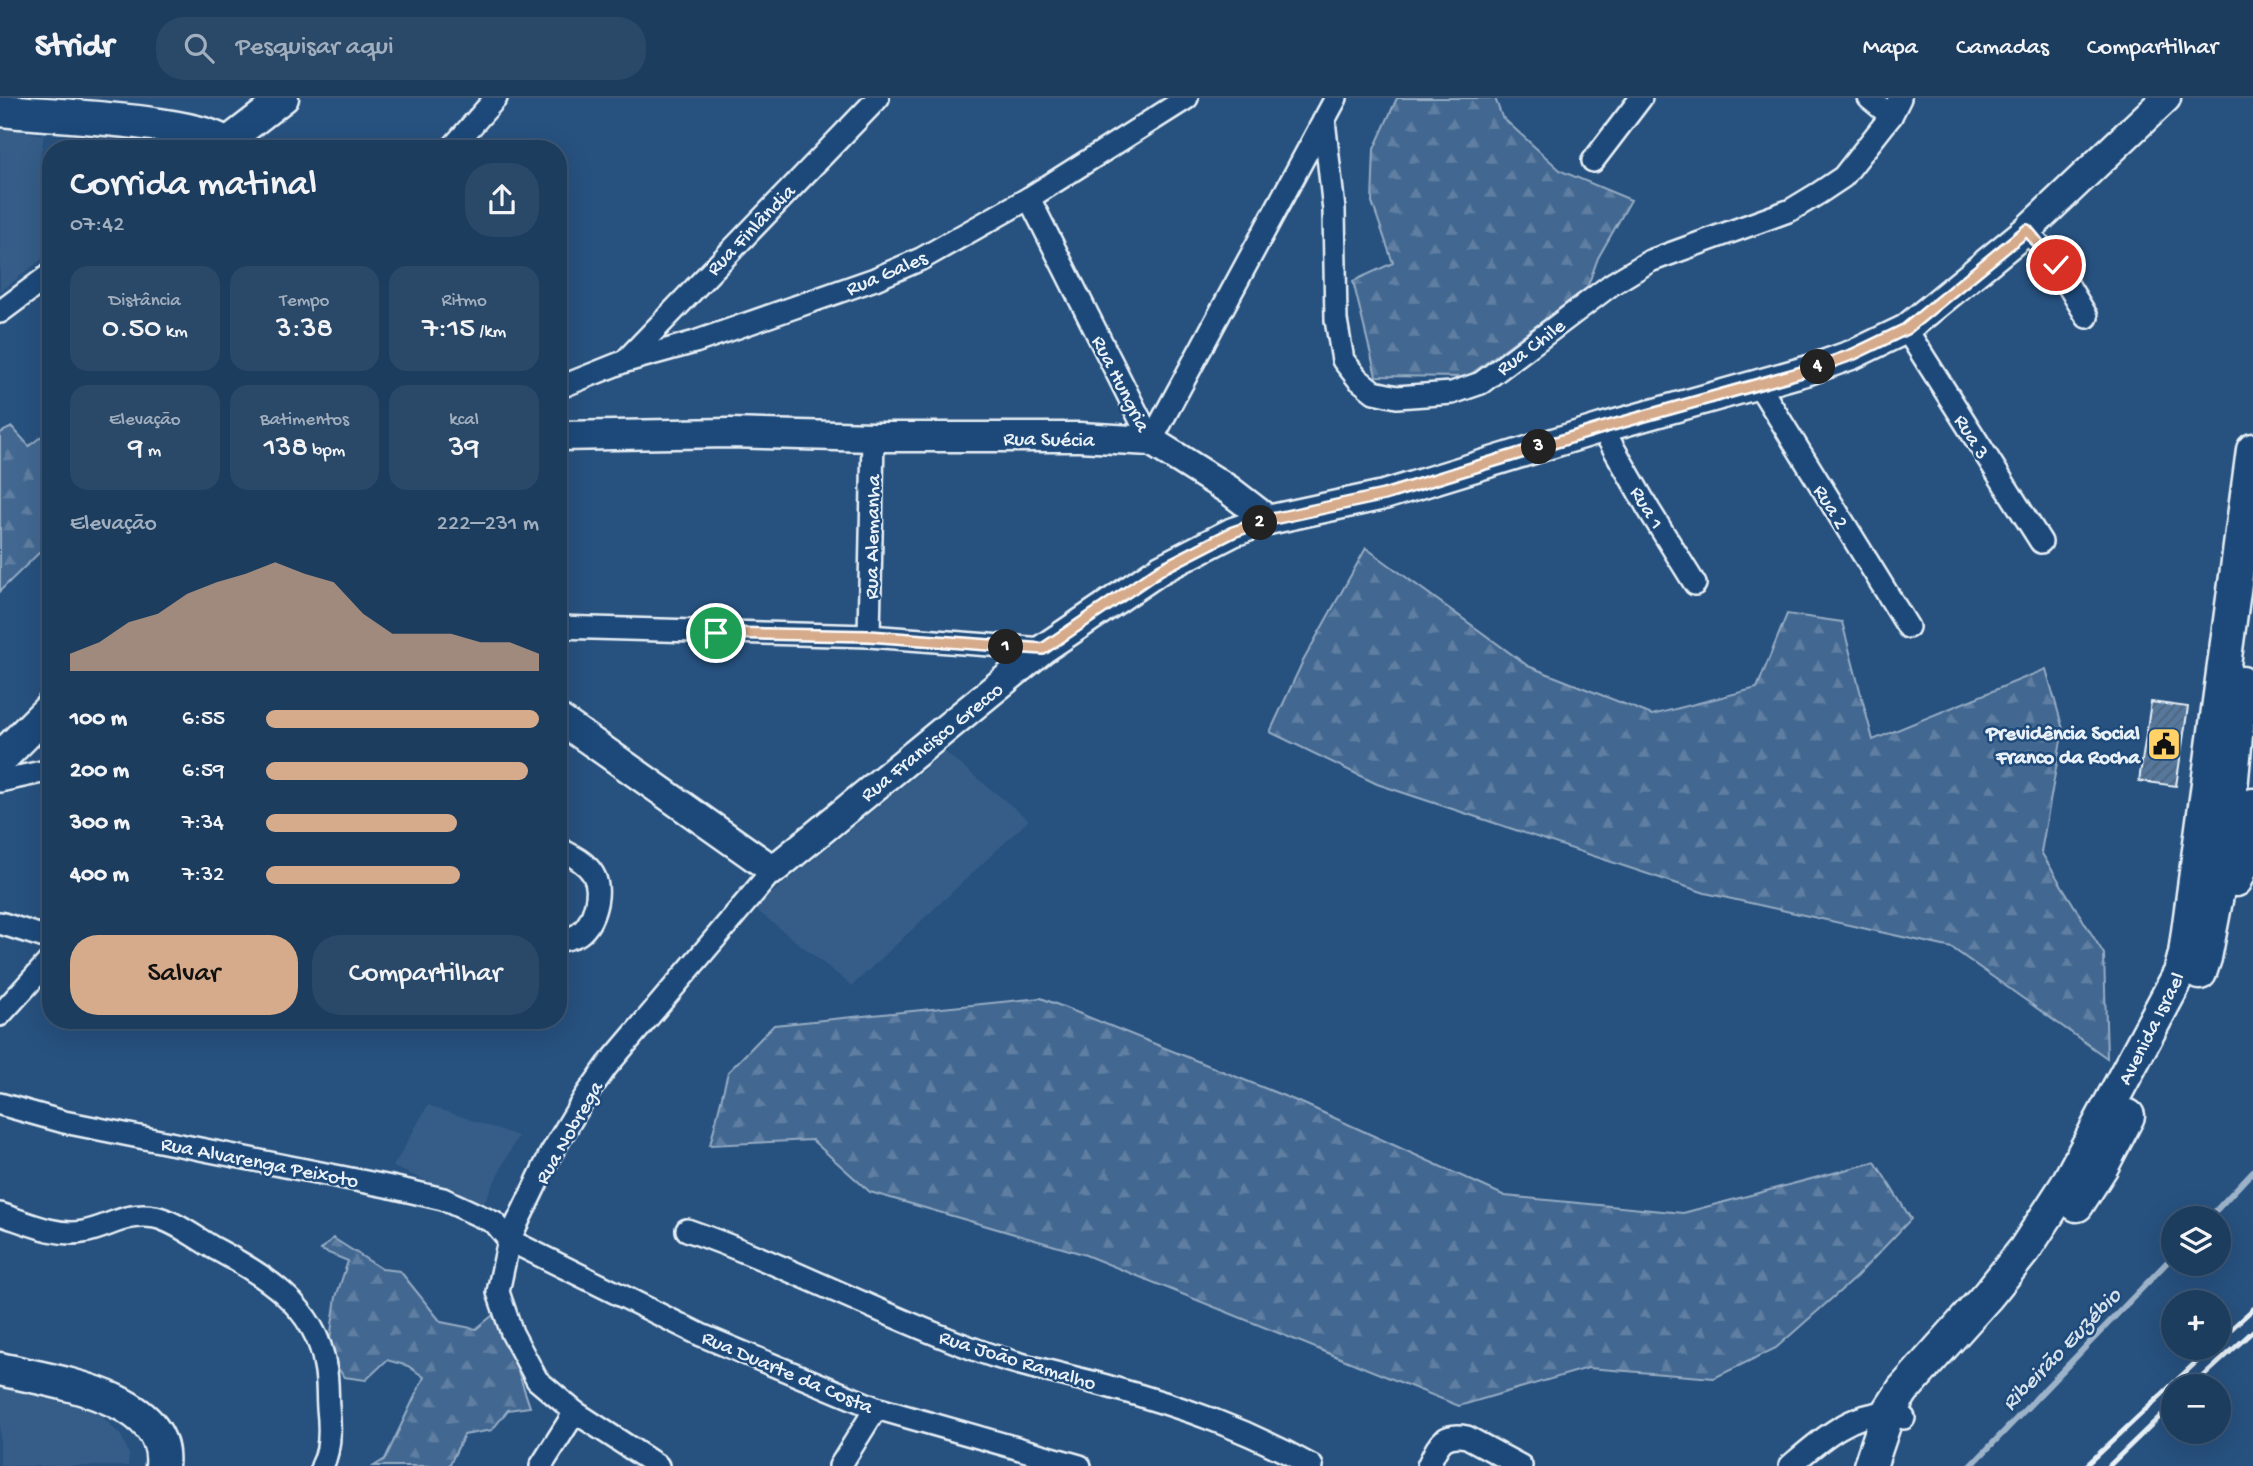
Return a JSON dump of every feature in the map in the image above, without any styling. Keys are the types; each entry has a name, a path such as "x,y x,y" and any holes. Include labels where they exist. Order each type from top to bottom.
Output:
{"main road":[{"path":"0,110 151,124 194,131 213,140"},
{"name":"Avenida Israel","path":"1874,1458 1896,1416 1903,1390 1988,1295 2025,1249 2066,1186 2174,985 2185,954 2253,450"},
{"name":"Avenida Israel","path":"1896,1416 2012,1296 2041,1260 2102,1166 2196,983 2205,958 2225,853 2246,715 2253,603"},
{"path":"2213,752 2219,740 2246,715"},
{"path":"0,759 42,717"},
{"path":"2210,932 2242,868 2251,829 2253,805"},
{"path":"2204,810 2210,829 2225,853"},
{"path":"0,1369 103,1394 126,1405 144,1419 157,1438 162,1466"}],"street":[{"path":"232,140 284,98"},
{"path":"459,140 496,98"},
{"name":"Rua Finlândia","path":"624,362 878,98"},
{"name":"Rua Gales","path":"567,384 624,362 695,342 875,279 921,260 1029,198 1186,98"},
{"path":"1151,441 1336,98"},
{"path":"1594,161 1641,98"},
{"path":"1868,98 1895,107"},
{"name":"Rua Francisco Grecco","path":"637,1031 773,870 1043,649 1161,569 1233,532 1268,520 1384,495 1854,354 1906,329 2027,230 2166,98"},
{"name":"Rua Chile","path":"1324,120 1334,210 1336,320 1343,360 1358,379 1374,392 1397,397 1451,393 1481,383 1612,284 1650,261 1791,210 1843,177 1895,107"},
{"name":"Rua Hungria","path":"1029,198 1151,441 1229,490 1268,520"},
{"path":"2027,230 2056,265 2087,317"},
{"path":"0,312 42,281"},
{"name":"Rua 3","path":"1906,329 2041,542"},
{"name":"Rua 2","path":"1758,384 1908,627"},
{"name":"Rua 1","path":"1602,428 1695,584"},
{"name":"Rua Suécia","path":"567,436 730,433 873,437 1079,437 1151,441"},
{"name":"Rua Alemanha","path":"869,636 873,437"},
{"path":"567,627 869,636 1043,649"},
{"path":"567,724 773,870"},
{"path":"0,781 42,772"},
{"path":"567,853 584,862 595,876 597,897 590,923 567,939"},
{"path":"0,923 42,936"},
{"path":"0,1015 42,968"},
{"name":"Rua Nobrega","path":"637,1031 585,1097 550,1155 509,1240 498,1292 512,1332 537,1380 575,1412 658,1466"},
{"name":"Rua Alvarenga Peixoto","path":"0,1104 64,1122 391,1186 443,1199 495,1223 509,1240"},
{"path":"0,1214 70,1233 139,1215 159,1218 242,1263 294,1300 312,1327 325,1364 330,1431 322,1466"},
{"name":"Rua João Ramalho","path":"687,1230 744,1250 893,1318 985,1353 1218,1420 1268,1441 1312,1466"},
{"name":"Rua Duarte da Costa","path":"509,1240 701,1335 876,1408 1080,1466"},
{"path":"840,1466 876,1408"},
{"path":"541,1466 575,1412"},
{"path":"1790,1466 1821,1439 1842,1427 1864,1418 1896,1416"},
{"path":"1428,1466 1441,1442 1448,1436 1457,1435 1467,1437 1521,1466"}],"shaded area":[{"path":"0,128 44,135 40,160 42,259 0,292"},
{"path":"161,138 163,140 116,140"},
{"path":"945,752 1029,820 852,986 754,908"},
{"path":"428,1105 518,1136 483,1204 393,1167"},
{"path":"0,1388 96,1410 122,1437 129,1454 128,1466 0,1466"}],"green space":[{"path":"1397,98 1495,98 1502,117 1561,171 1631,200 1598,258 1587,288 1467,377 1376,376 1353,281 1393,263 1372,202 1374,149"},
{"path":"12,427 29,446 42,436 42,550 0,591 0,433"},
{"path":"1366,548 1528,666 1652,715 1757,688 1787,614 1842,622 1873,740 2046,669 2063,729 2041,852 2104,954 2107,1058 1952,948 1705,893 1377,784 1270,732 1302,663"},
{"path":"1041,998 1304,1104 1505,1196 1683,1213 1875,1162 1911,1219 1856,1277 1776,1348 1714,1378 1588,1368 1459,1406 1083,1254 870,1192 812,1140 710,1145 728,1072 774,1025"},
{"path":"333,1238 382,1269 400,1271 441,1322 476,1329 498,1311 530,1407 508,1410 492,1430 464,1435 449,1466 374,1466 385,1459 424,1377 408,1366 387,1360 366,1380 344,1377 328,1353 336,1297 348,1261 321,1250"}],"building":[{"name":"Previdência Social Franco da Rocha","path":"2151,702 2188,707 2176,786 2139,781"}],"waterway":[{"name":"Ribeirão Euzébio","path":"2220,1206 2253,1171"},
{"name":"Ribeirão Euzébio","path":"1971,1466 2161,1269"}],"railway":[{"path":"2231,1329 2253,1309"},
{"path":"2206,1374 2253,1331"},
{"path":"2086,1466 2198,1360"},
{"path":"2109,1466 2161,1416"}],"place":[{"name":"Previdência Social Franco da Rocha","path":"2164,744"}],"route":[{"path":"716,633 869,636 1043,649 1161,569 1233,532 1268,520 1384,495 1602,428 1809,370 1885,341 1906,329 2027,230 2056,265"}]}
